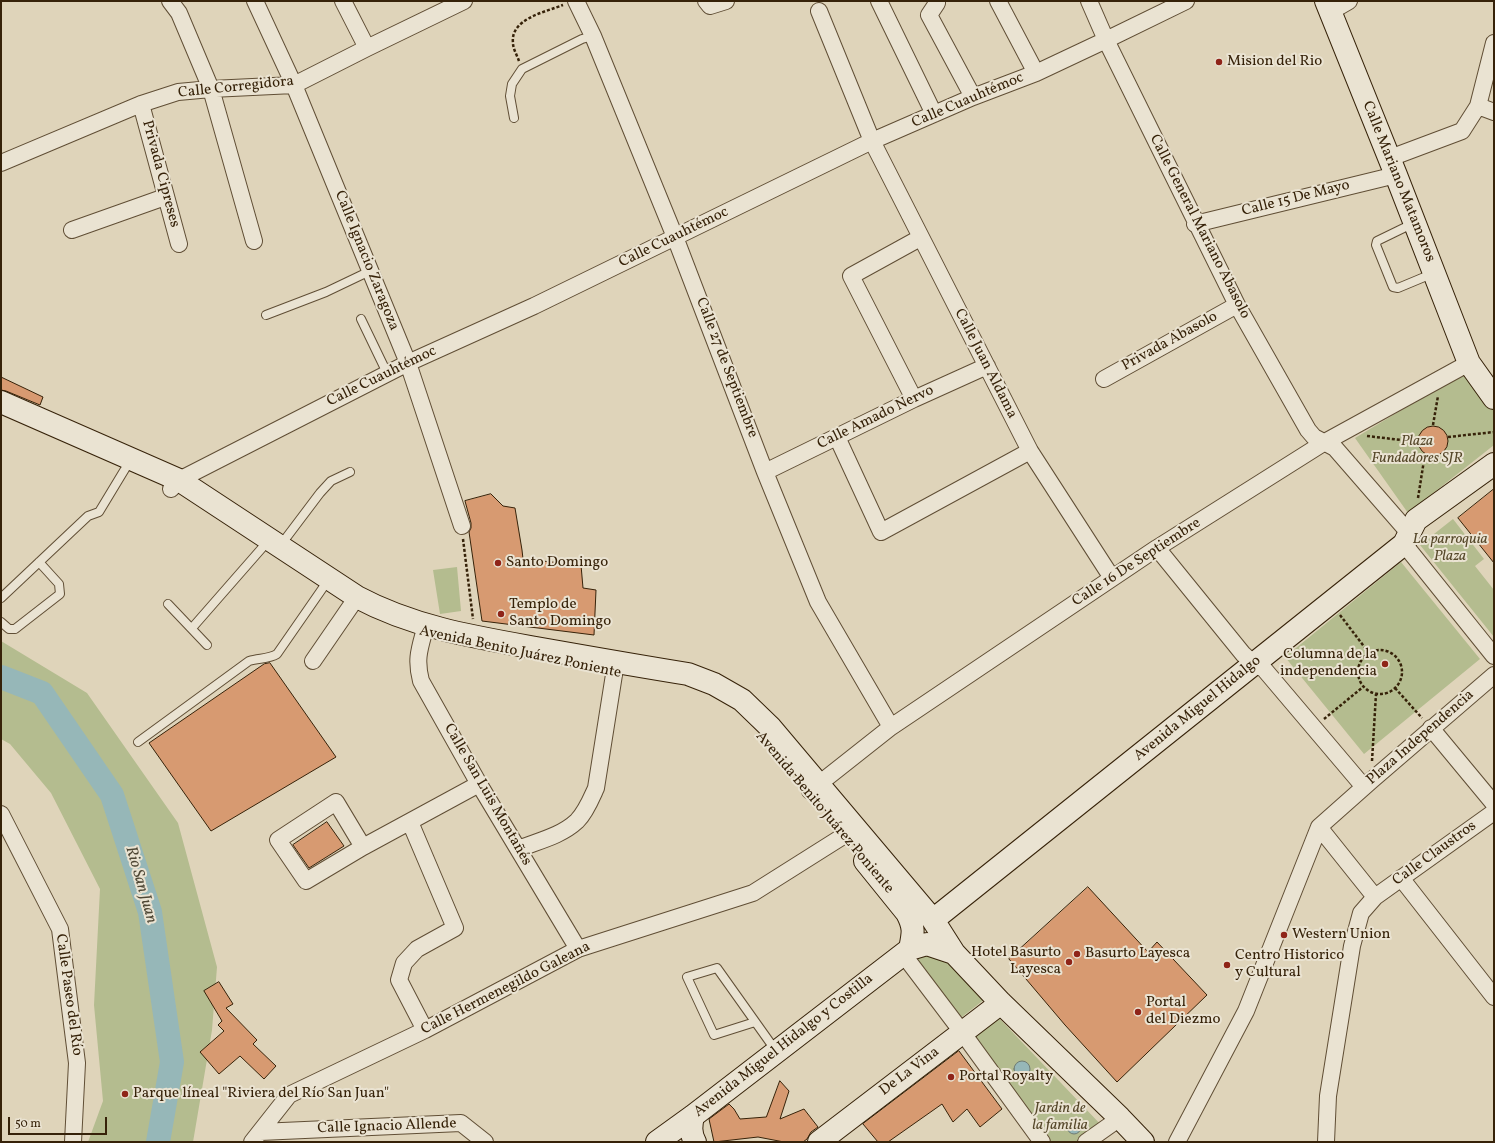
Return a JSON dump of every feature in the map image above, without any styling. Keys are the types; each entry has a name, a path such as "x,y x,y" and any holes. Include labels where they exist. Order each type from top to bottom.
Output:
{"main road":[{"name":"Calle Mariano Matamoros","path":"1335,5 1393,167 1469,364 1494,398"},
{"name":"Avenida Benito Juárez Poniente","path":"1,402 128,464"},
{"name":"Avenida Benito Juárez Poniente","path":"1,416 128,464 175,484 355,600 387,612 425,630 476,648 615,667 688,674 714,684 742,700 771,728 815,788 850,832 934,920 954,952 1001,1003 1143,1142"},
{"name":"Avenida Miguel Hidalgo","path":"934,920 1259,666 1410,533 1494,464"},
{"name":"Avenida Benito Juárez Poniente","path":"425,630 475,637 615,667"},
{"name":"Avenida Benito Juárez Poniente","path":"850,832 887,890 912,921 914,930 907,952"},
{"path":"887,890 923,919 934,920"},
{"path":"907,952 927,944 954,952"},
{"name":"Avenida Miguel Hidalgo y Costilla","path":"657,1142 907,952"},
{"name":"De La Vina","path":"818,1142 1001,1003"},
{"path":"693,1116 691,1127 692,1138 695,1142"}],"street":[{"path":"170,1 179,13 211,89 254,241"},
{"name":"Calle Ignacio Zaragoza","path":"255,1 294,85 408,363 462,526"},
{"path":"343,1 367,48"},
{"name":"Calle Corregidora","path":"1,163 141,104 178,92 294,85 464,1"},
{"path":"706,1 710,6 726,1"},
{"path":"879,1 934,114"},
{"path":"936,1 937,3 929,15 973,97"},
{"path":"998,1 1036,72"},
{"name":"Calle General Mariano Abasolo","path":"1089,1 1106,40 1236,305 1308,430 1314,437 1325,442"},
{"name":"Calle Cuauhtémoc","path":"175,484 387,373 534,306 872,141 973,97 1036,72 1186,1"},
{"name":"Calle 27 de Septiembre","path":"571,2 592,36 675,237 765,472 818,602 891,727"},
{"name":"Calle Juan Aldama","path":"819,11 872,141 920,238 1030,451 1112,578"},
{"name":"Calle 15 De Mayo","path":"1195,224 1393,167 1462,131 1478,106 1494,43"},
{"name":"Privada Cipreses","path":"141,104 179,244"},
{"path":"1478,106 1494,112"},
{"path":"72,230 165,197"},
{"path":"914,399 851,276 920,238"},
{"name":"Privada Abasolo","path":"1104,379 1236,305"},
{"name":"Calle 16 De Septiembre","path":"815,788 891,727 1157,548 1325,442 1469,364"},
{"name":"Calle Amado Nervo","path":"765,472 914,399 987,366"},
{"path":"837,437 881,532 1030,451"},
{"path":"1325,442 1335,448 1349,462 1410,533 1494,656"},
{"name":"Plaza Independencia","path":"1157,548 1243,654 1259,666 1313,728 1368,783 1494,675"},
{"path":"313,661 355,600"},
{"name":"Calle San Luis Montañés","path":"425,630 418,654 418,667 421,681 479,784 578,949"},
{"path":"518,849 560,834 578,820 587,807 596,788 615,667"},
{"path":"1431,728 1494,804"},
{"path":"1177,1142 1246,1011 1319,827 1368,783"},
{"path":"364,847 336,802 278,840 306,881 364,847 479,784"},
{"name":"Calle Claustros","path":"1326,1142 1328,1096 1352,946 1361,913 1375,897 1494,812"},
{"name":"Calle Paseo del Río","path":"1,814 60,929 77,1063 73,1142"},
{"path":"410,822 455,928 417,949 404,963 402,969 399,980 425,1030"},
{"path":"1319,827 1375,897"},
{"name":"Calle Hermenegildo Galeana","path":"256,1137 289,1095 425,1030 578,949 753,893 850,832"},
{"path":"1402,878 1494,997"},
{"path":"907,952 962,1032 1042,1142"},
{"path":"1086,1142 1120,1118"},
{"name":"Calle Ignacio Allende","path":"256,1137 460,1123 485,1142"}],"lane":[{"path":"514,118 510,96 512,84 522,69 582,39 592,36"},
{"path":"1415,223 1377,240 1376,245 1393,287 1398,288 1434,273"},
{"path":"266,315 326,292 370,271"},
{"path":"361,319 387,373"},
{"path":"1,598 88,516 99,512 128,464"},
{"path":"192,628 271,547 331,481 350,472"},
{"path":"1,622 9,629 16,629 60,594 59,584 39,562"},
{"path":"138,742 249,661 260,658 272,658 277,654 327,583"},
{"path":"168,604 207,645"},
{"path":"755,1022 714,1035 687,977 717,968 755,1022 776,1052"}],"path":[{"path":"522,69 513,44 513,34 516,27 526,20 571,2"},
{"path":"1433,425 1442,378"},
{"path":"1448,437 1494,432"},
{"path":"1341,433 1418,442"},
{"path":"1410,533 1417,505 1425,454"},
{"path":"462,526 475,637"},
{"path":"1332,603 1369,653"},
{"path":"1383,650 1396,657 1400,662 1402,676 1400,683 1396,688 1383,694 1376,694 1364,687 1360,680 1359,665 1363,658 1369,653 1383,650"},
{"path":"1259,666 1359,671"},
{"path":"1313,728 1364,687"},
{"path":"1396,688 1431,728"},
{"path":"1368,783 1376,694"}],"green space":[{"name":"Plaza Fundadores SJR","path":"1468,370 1494,406 1494,445 1408,513 1355,438"},
{"name":"La parroquia Plaza","path":"1453,519 1484,559 1475,566 1494,590 1494,637 1420,545"},
{"path":"1401,562 1480,659 1364,754 1285,657"},
{"path":"457,567 461,611 440,614 433,570"},
{"path":"1,641 87,693 178,823 217,967 212,1030 193,1142 88,1142 103,1101 94,1005 100,889 51,793 10,744 1,739"},
{"path":"937,949 985,999 958,1020 912,960"},
{"name":"Jardin de la familia","path":"997,1016 1104,1128 1083,1142 1049,1142 969,1039"}],"water":[{"path":"1022,1061 1029,1066 1030,1069 1025,1076 1022,1077 1015,1072 1014,1069 1019,1062"},
{"path":"1071,1120 1077,1120 1081,1124 1081,1130 1077,1134 1071,1134 1067,1130 1067,1124"}],"building":[{"path":"1,377 43,397 40,405 1,390"},
{"path":"1433,426 1444,430 1448,441 1444,452 1433,456 1422,452 1418,441 1422,430"},
{"path":"1494,489 1494,563 1458,518"},
{"path":"491,494 503,506 515,508 523,559 581,565 583,588 596,590 594,635 482,621 469,532 471,523 465,501"},
{"path":"270,663 336,757 211,831 149,743 264,664"},
{"path":"327,822 344,846 309,868 293,845"},
{"path":"1088,887 1148,952 1157,942 1207,995 1117,1082 1065,1025 1009,959"},
{"path":"219,982 233,1004 226,1008 257,1040 253,1044 276,1066 264,1079 240,1056 219,1074 200,1052 224,1031 218,1025 222,1021 204,991"},
{"name":"Portal Royalty","path":"959,1051 1002,1109 980,1127 967,1109 953,1122 942,1104 888,1142 878,1142 863,1124"},
{"path":"780,1081 789,1091 780,1119 804,1109 818,1127 811,1132 807,1139 803,1142 784,1142 758,1137 714,1142 709,1119 729,1104 740,1119 766,1117"}],"waterway":[{"name":"Rio San Juan","path":"1,677 42,693 112,795 150,912 172,1062 158,1142"}],"place":[{"name":"Mision del Rio","path":"1219,62"},
{"name":"Santo Domingo","path":"498,563"},
{"name":"Templo de Santo Domingo","path":"501,614"},
{"name":"Columna de la independencia","path":"1385,664"},
{"name":"Western Union","path":"1284,935"},
{"name":"Basurto Layesca","path":"1077,954"},
{"name":"Hotel Basurto Layesca","path":"1069,962"},
{"name":"Centro Historico y Cultural","path":"1227,965"},
{"name":"Portal del Diezmo","path":"1138,1012"},
{"name":"Portal Royalty","path":"951,1077"},
{"name":"Parque líneal \"Riviera del Río San Juan\"","path":"125,1094"}]}
